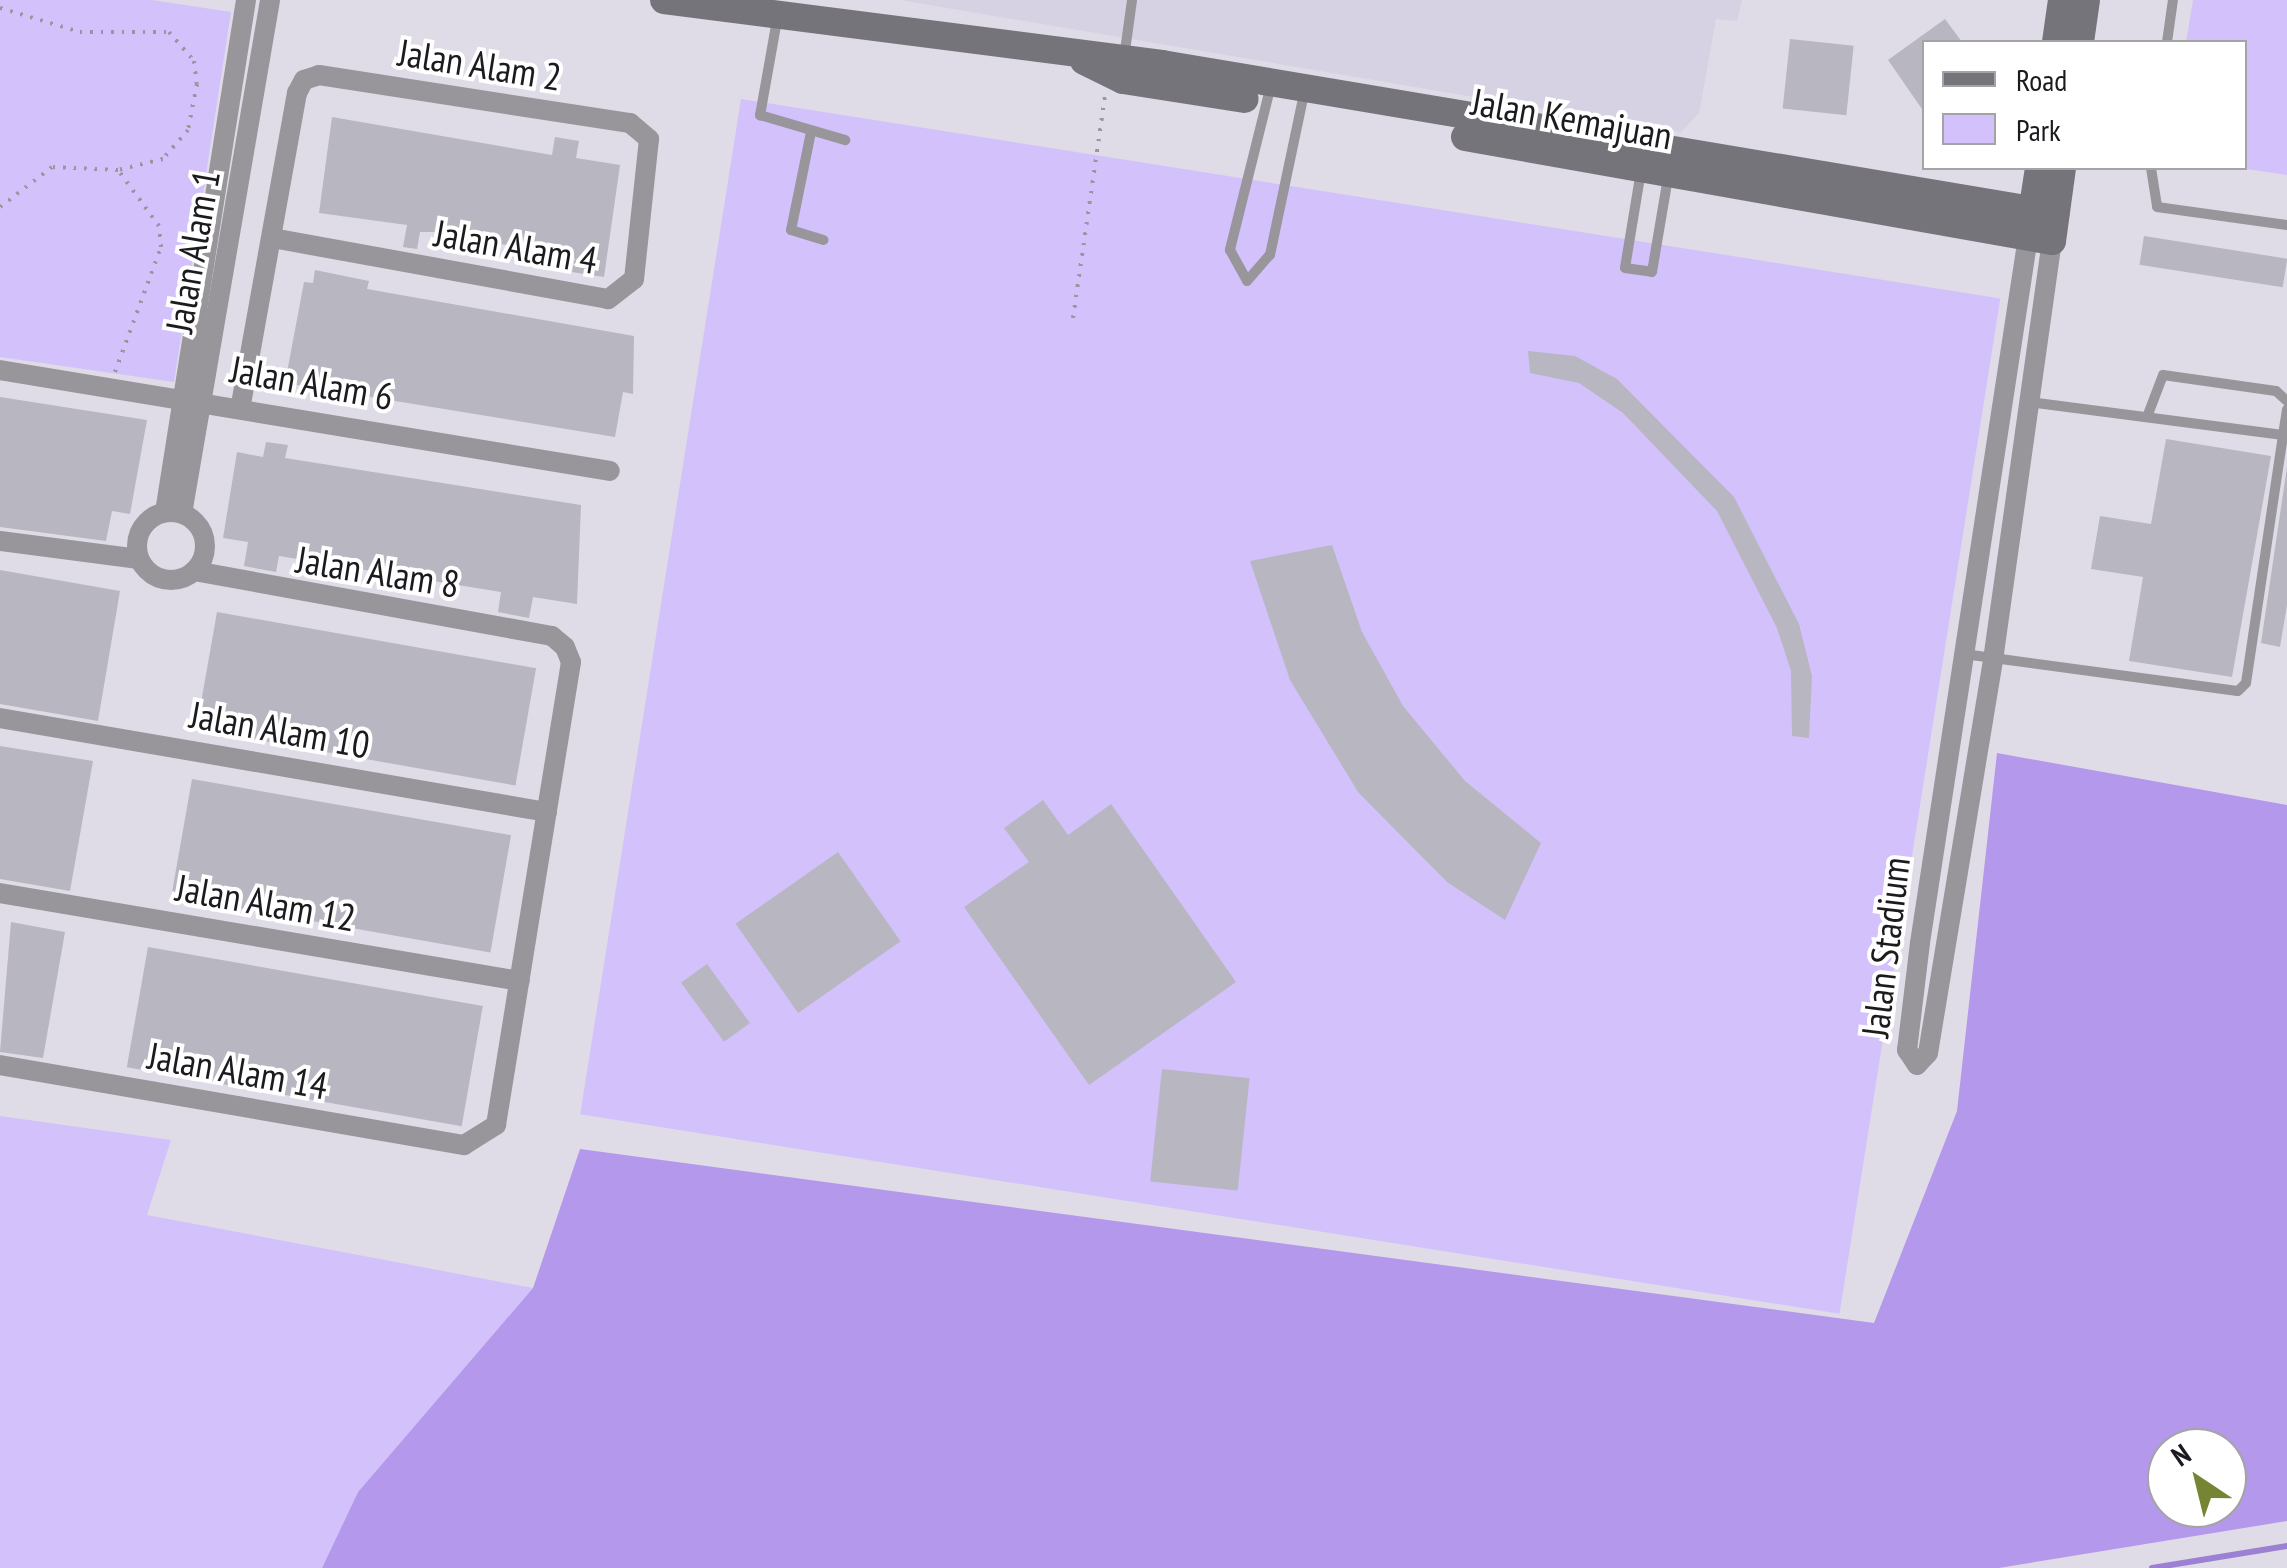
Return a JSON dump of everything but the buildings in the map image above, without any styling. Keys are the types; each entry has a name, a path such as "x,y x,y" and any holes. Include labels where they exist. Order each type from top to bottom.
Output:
{"street":[{"name":"Jalan Alam 1","path":"173,513 246,0"},
{"name":"Jalan Alam 1","path":"192,398 270,0"},
{"name":"Jalan Kemajuan","path":"664,0 777,20 1083,60 1118,71 2042,226"},
{"path":"2056,40 2062,0"},
{"path":"2080,40 2086,0"},
{"name":"Jalan Alam 2","path":"273,238 296,93 319,75 630,123"},
{"name":"Jalan Alam 4","path":"273,238 616,296 634,279 650,150 630,123"},
{"name":"Jalan Stadium","path":"2038,170 2042,226 2026,402 1994,653 1928,1052 1917,1066 1907,1050 1964,654 2042,226 2061,170"},
{"path":"242,404 273,238"},
{"name":"Jalan Alam 6","path":"0,370 242,404 610,471"},
{"path":"0,540 139,559 164,579 194,571 204,539 173,513 141,530 139,559"},
{"name":"Jalan Alam 8","path":"194,571 552,636 571,662 546,812"},
{"name":"Jalan Alam 10","path":"0,718 546,812"},
{"path":"520,981 546,812"},
{"name":"Jalan Alam 12","path":"0,893 520,981"},
{"name":"Jalan Alam 14","path":"0,1065 464,1145 496,1126 520,981"}],"lane":[{"path":"1118,71 1132,0"},
{"path":"2167,40 2173,0"},
{"path":"777,20 760,116 846,140"},
{"path":"1270,94 1230,250 1246,281 1270,255 1305,100"},
{"path":"810,132 791,230 824,240"},
{"path":"1657,160 1652,272 1625,268 1657,160"},
{"path":"2151,170 2157,207 2287,225"},
{"path":"2148,417 2163,375 2276,390 2287,401"},
{"path":"2026,402 2283,434"},
{"path":"1964,654 1994,653 2242,688 2287,409"}],"path":[{"path":"0,8 80,32 133,26 181,41 197,84 188,130 163,159 118,170 52,167 0,207"},
{"path":"1073,318 1118,71"},
{"path":"110,386 161,247 160,226 118,170"}],"shaded area":[{"path":"900,0 1742,0 1737,21 1716,19 1699,113 1681,132"},
{"path":"1997,753 2287,805 2287,1521 2247,1528 2247,1428 2147,1428 2147,1528 2244,1528 1999,1568 322,1568 358,1492 533,1288 580,1149 1874,1323 1957,1111"}],"green space":[{"path":"0,0 152,0 231,12 174,382 0,357"},
{"path":"2193,0 2287,0 2287,175 2247,169 2247,40 2186,40"},
{"path":"741,99 2000,298 1839,1314 580,1114"},
{"path":"0,1116 171,1140 147,1215 533,1288 358,1492 322,1568 0,1568"}],"waterway":[{"path":"2152,1568 2287,1546"}]}
